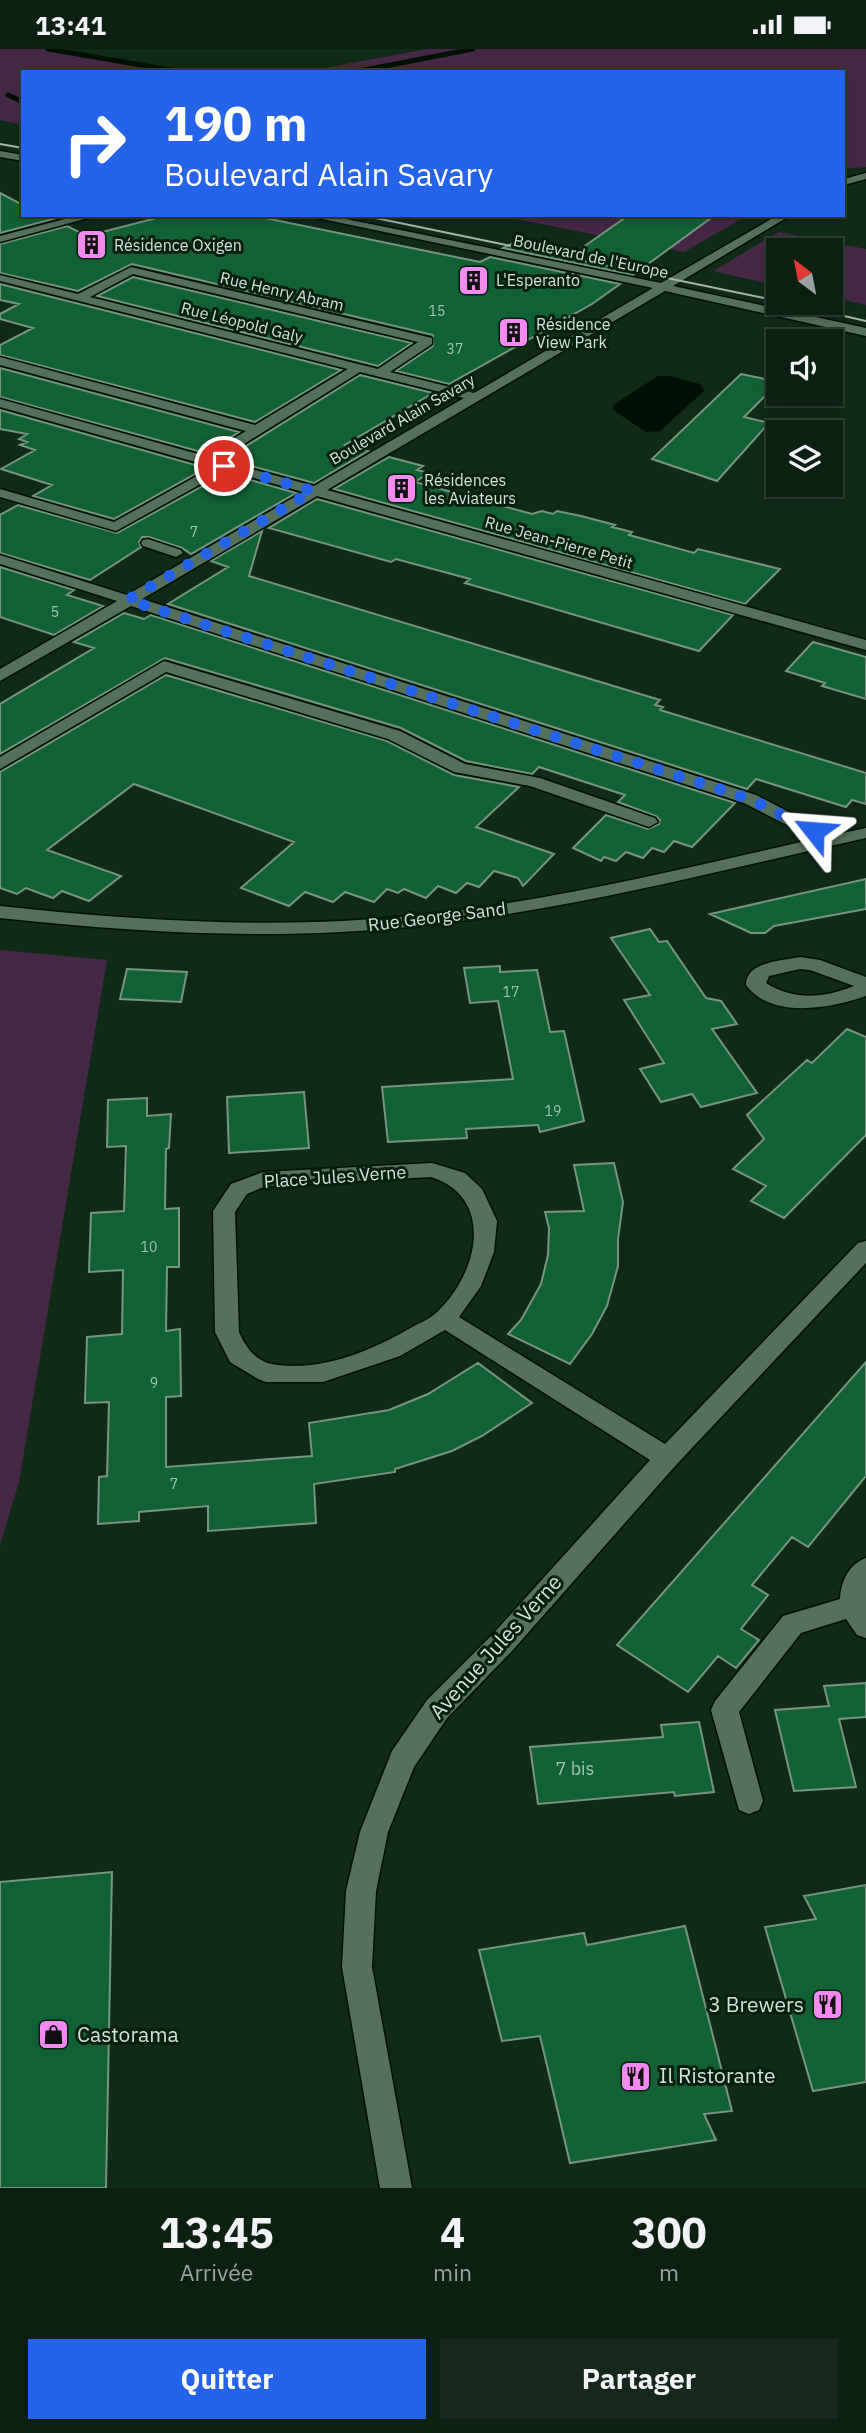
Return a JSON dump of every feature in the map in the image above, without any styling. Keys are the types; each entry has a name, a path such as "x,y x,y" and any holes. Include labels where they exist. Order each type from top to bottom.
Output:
{"street":[{"path":"0,154 21,158"},
{"path":"845,184 866,176"},
{"path":"845,184 866,189"},
{"path":"0,239 86,217"},
{"name":"Boulevard de l'Europe","path":"318,217 664,286 866,332"},
{"name":"Boulevard Alain Savary","path":"0,676 783,217"},
{"name":"Rue Henry Abram","path":"79,298 131,270 428,341 380,373"},
{"name":"Rue Léopold Galy","path":"0,278 475,397"},
{"path":"0,361 257,430"},
{"path":"206,461 359,367"},
{"name":"Rue Jean-Pierre Petit","path":"0,403 866,645"},
{"path":"0,492 116,527 224,466"},
{"path":"148,543 176,553"},
{"path":"0,559 750,799 831,841"},
{"path":"0,764 163,666 394,735 460,768 534,782 649,822"},
{"name":"Rue George Sand","path":"0,912 99,924 232,930 354,926 477,914 605,893 866,833"},
{"name":"Place Jules Verne","path":"432,1170 457,1178 474,1194 486,1221 483,1252 470,1286 445,1319 392,1350 323,1373 266,1373 238,1356 228,1332 223,1211 239,1189 262,1179 432,1170"},
{"name":"Avenue Jules Verne","path":"396,2188 357,1967 361,1891 374,1832 402,1760 437,1709 502,1643 667,1458 866,1249"},
{"path":"445,1319 667,1458"},
{"path":"749,1801 725,1710 792,1625 860,1616 852,1590 858,1577 866,1569"}],"shaded area":[{"path":"0,49 62,49 184,70 21,70 21,125 0,120"},
{"path":"427,49 866,49 866,167 845,169 845,70 314,70"},
{"path":"505,217 745,217 684,252"},
{"path":"779,232 810,238 769,238"},
{"path":"766,240 766,283 713,271"},
{"path":"844,245 866,249 866,305 844,300"},
{"path":"658,376 700,384 704,391 660,431 646,432 613,410 613,405"},
{"path":"0,950 107,960 19,1482 0,1545"}],"building":[{"path":"0,193 21,204 21,217 53,219 0,233"},
{"path":"160,217 260,217 480,262 490,257 620,284 592,304 449,384 396,371 433,346 433,335 132,264 78,291 0,273 0,244 67,226 87,236"},
{"path":"626,217 712,217 633,275 503,248 521,239 579,250"},
{"path":"133,277 412,343 378,366 97,296"},
{"path":"0,284 341,370 255,422 0,355 0,345 33,328 0,319 0,314 19,304 0,300"},
{"path":"0,368 239,432 205,453 0,397"},
{"path":"741,374 766,379 766,395 744,417 766,422 766,426 717,481 652,459"},
{"path":"360,375 433,393 345,445 368,451 314,483 225,459"},
{"path":"0,410 206,468 114,519 33,496 52,485 1,469 35,450 20,445 27,442 19,439 27,434 0,429"},
{"path":"389,457 423,466 417,470 429,473 415,482 532,514 542,511 553,514 557,511 581,516 632,532 629,535 694,553 698,549 780,569 745,604 334,489"},
{"path":"226,473 296,493 191,554 182,548 142,537 139,542 141,547 90,580 0,553 0,515 18,505 117,533"},
{"path":"317,499 733,615 699,651 465,583 470,579 396,559 391,562 269,528"},
{"path":"262,531 249,576 660,700 655,705 663,707 660,710 866,773 866,804 852,800 846,807 756,779 747,789 168,604 228,567 211,561"},
{"path":"0,567 74,590 67,595 103,606 54,635 0,617"},
{"path":"124,613 144,619 151,615 735,803 692,847 674,841 664,852 652,848 643,858 626,852 616,861 604,857 601,861 573,848 606,815 648,829 659,824 660,820 656,816 618,802 625,795 539,767 532,774 466,761 401,728 165,658 0,754 0,704 94,648 74,642"},
{"path":"813,642 866,657 866,699 822,686 825,683 786,671"},
{"path":"166,675 387,741 454,775 519,787 476,827 554,854 523,886 518,878 494,871 479,887 467,883 456,893 438,886 426,898 404,889 398,893 387,889 374,902 345,892 333,902 305,892 289,906 241,888 294,842 134,784 47,850 121,876 89,901 62,891 53,898 26,888 17,894 0,888 0,772"},
{"path":"866,879 866,909 774,926 765,933 751,933 710,914"},
{"path":"650,929 659,942 667,941 706,998 721,1001 737,1024 712,1029 757,1093 701,1107 692,1094 661,1102 640,1069 664,1063 624,1000 650,995 611,938"},
{"path":"500,966 500,972 537,970 550,1032 564,1031 584,1121 540,1132 538,1125 466,1129 467,1138 388,1142 382,1087 513,1079 498,1001 470,1003 464,968"},
{"path":"127,969 187,972 181,1002 120,999"},
{"path":"847,1029 866,1037 866,1135 784,1218 751,1201 766,1186 733,1169 764,1139 747,1115 807,1060 812,1063"},
{"path":"304,1092 309,1148 229,1153 227,1097"},
{"path":"147,1098 147,1116 171,1114 169,1148 166,1149 165,1209 179,1208 179,1267 167,1267 166,1331 180,1329 181,1396 166,1397 166,1467 312,1456 309,1423 389,1410 428,1394 478,1363 532,1403 482,1436 452,1451 395,1469 395,1472 314,1484 316,1523 208,1531 208,1506 139,1512 139,1521 98,1524 99,1477 107,1476 109,1402 85,1403 87,1337 122,1334 123,1270 89,1272 91,1213 124,1211 126,1146 107,1147 108,1100"},
{"path":"614,1163 623,1202 618,1239 618,1266 607,1306 592,1334 570,1364 508,1334 521,1320 541,1284 548,1255 549,1228 545,1212 584,1211 574,1165"},
{"path":"866,1362 866,1476 808,1547 792,1537 752,1585 768,1595 741,1629 759,1640 736,1668 718,1656 688,1692 617,1645"},
{"path":"866,1683 866,1717 839,1719 856,1787 794,1791 775,1710 829,1706 824,1686"},
{"path":"699,1722 714,1792 675,1796 674,1792 538,1804 530,1747 663,1737 661,1725"},
{"name":"Castorama","path":"112,1872 106,2188 0,2188 0,1882"},
{"name":"3 Brewers","path":"866,1885 866,2082 813,2091 765,1927 816,1919 804,1896"},
{"name":"Il Ristorante","path":"685,1926 732,2111 704,2114 716,2140 570,2163 540,2036 502,2041 479,1950 584,1933 587,1945"}],"waterway":[{"path":"48,49 170,70"},
{"path":"364,70 473,49"},
{"path":"8,95 21,101"}],"tram line":[{"path":"0,144 21,148"},
{"path":"371,217 766,298"},
{"path":"840,315 866,321"}],"place":[{"name":"Résidence Oxigen","path":"91,245"},
{"name":"L'Esperanto","path":"473,280"},
{"name":"Résidence View Park","path":"513,333"},
{"name":"Résidences les Aviateurs","path":"401,489"},
{"name":"3 Brewers","path":"827,2005"},
{"name":"Castorama","path":"54,2035"},
{"name":"Il Ristorante","path":"636,2076"}],"route":[{"path":"224,466 313,491 128,600 750,799 814,831"}]}
